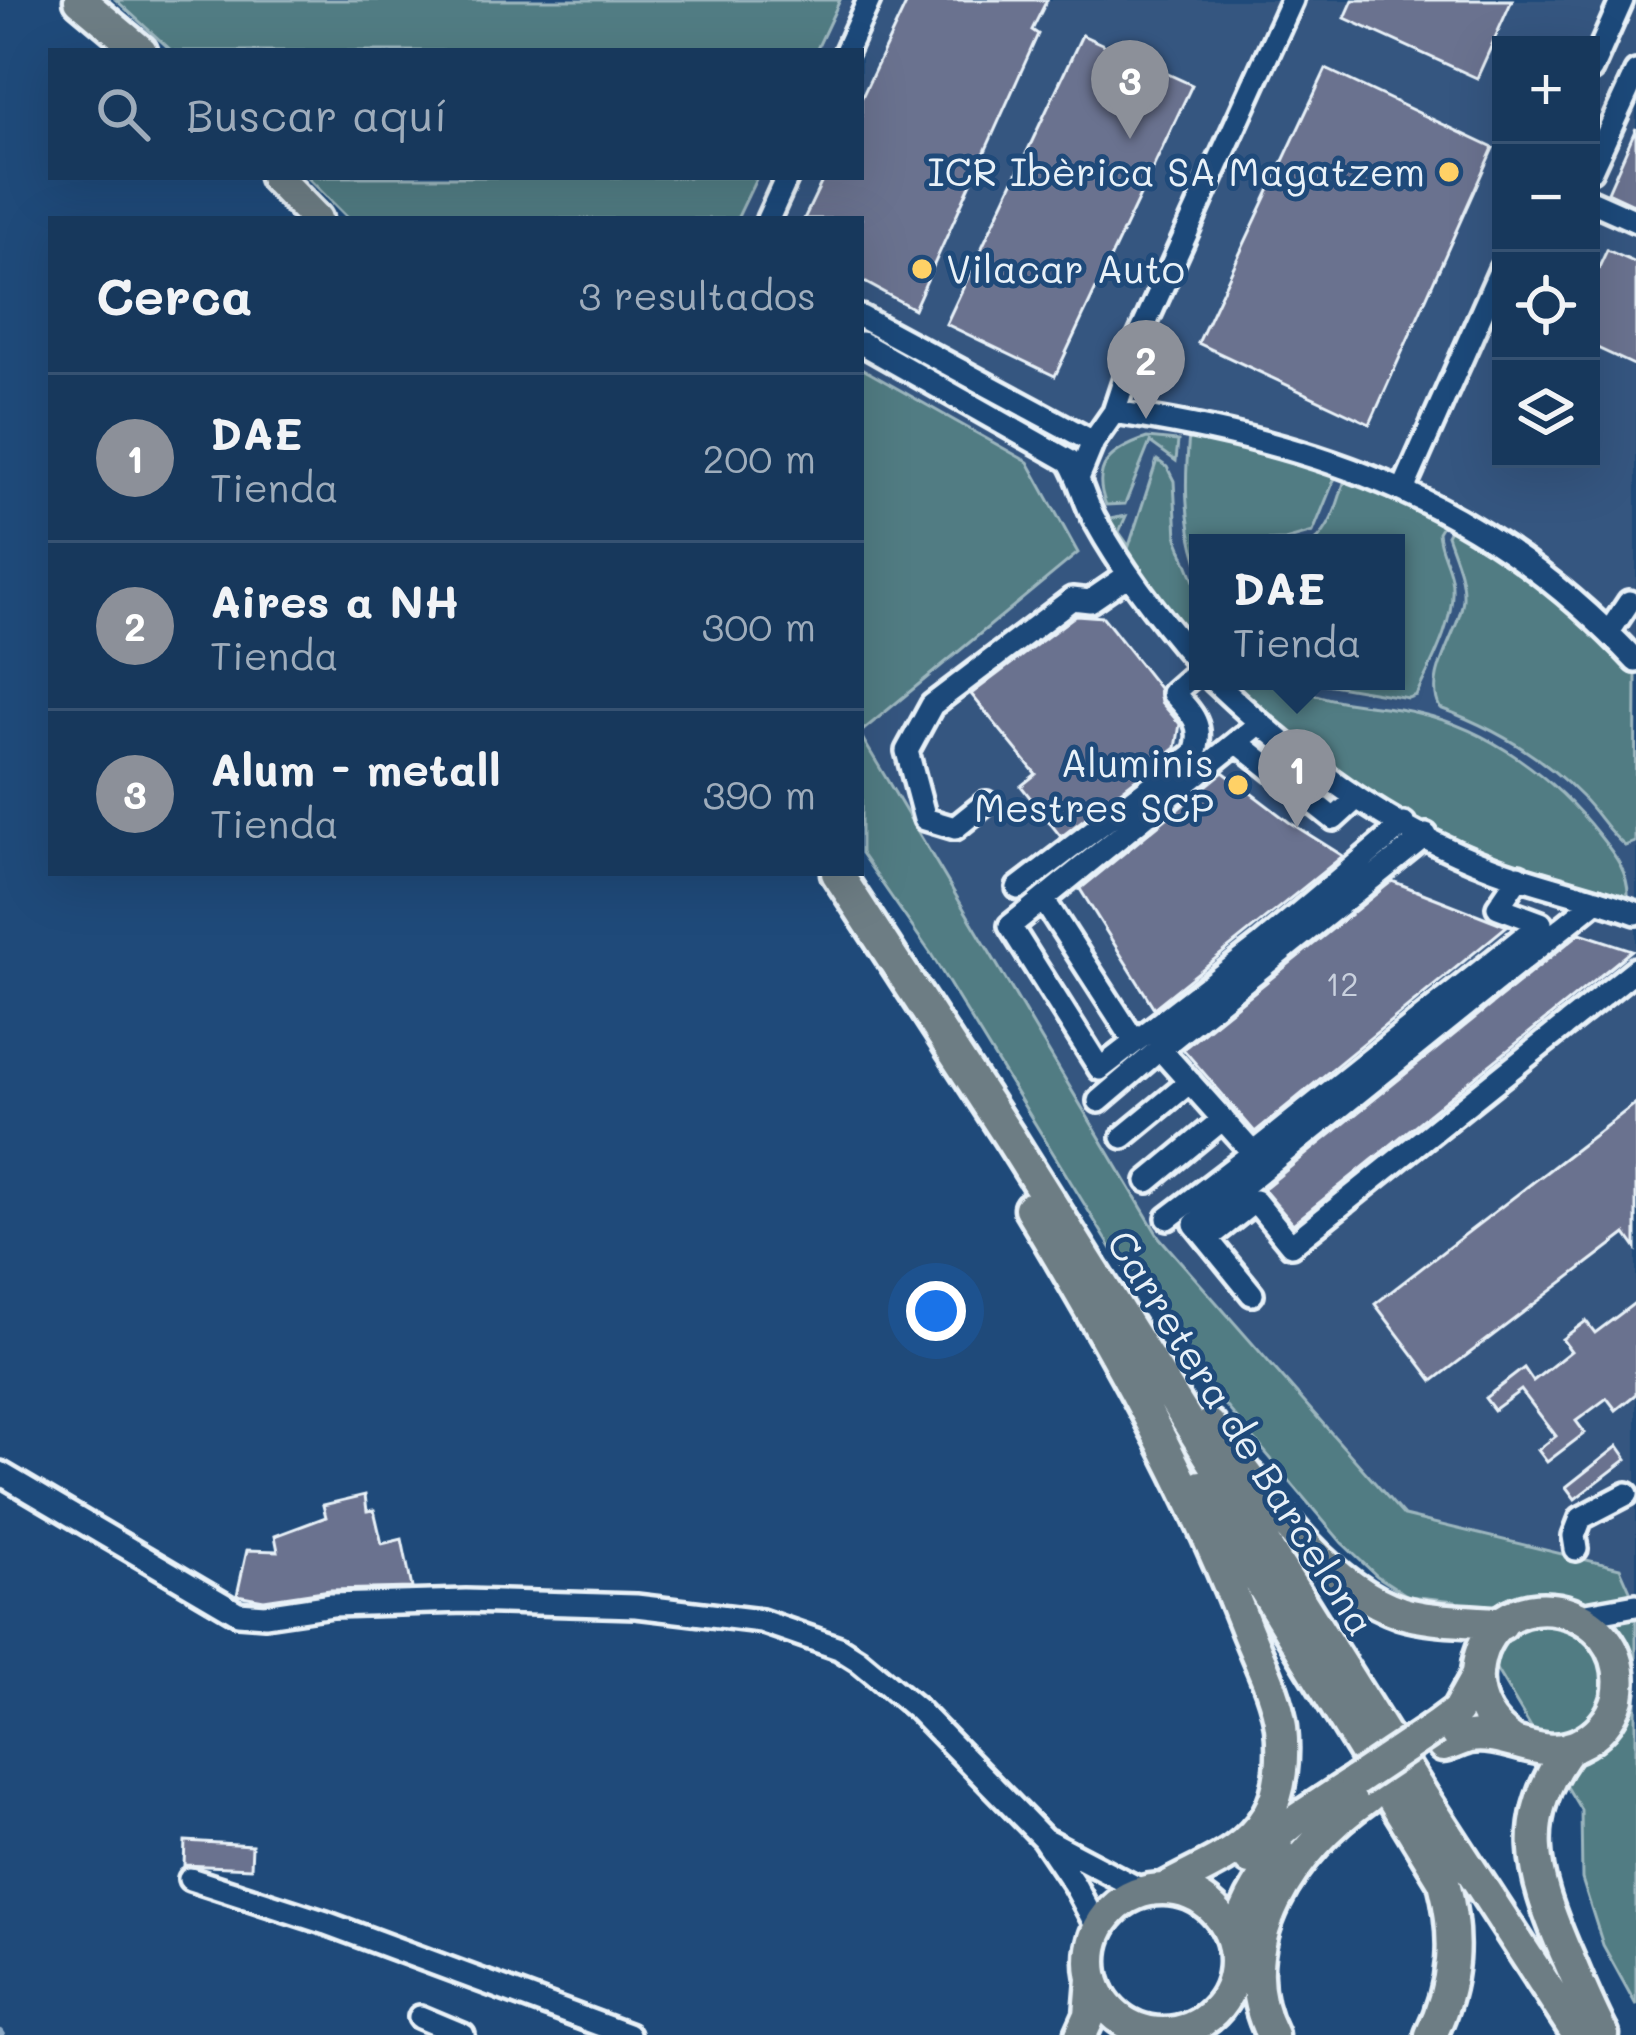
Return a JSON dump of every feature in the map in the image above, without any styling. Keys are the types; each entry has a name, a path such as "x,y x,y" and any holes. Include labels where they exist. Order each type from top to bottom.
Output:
{"highway":[{"path":"80,0 137,48"},
{"path":"278,180 313,216"},
{"path":"820,876 973,1114 1128,1377 1224,1572 1262,1666 1281,1724 1282,1768 1269,1813 1249,1839 1218,1864 1165,1891"},
{"name":"Carretera de Barcelona","path":"839,876 1578,2035"},
{"path":"1130,1328 1151,1340 1256,1486 1334,1570 1398,1611 1437,1620 1502,1624"},
{"path":"1128,1377 1162,1424 1444,1882 1455,1933 1454,1960 1443,2009 1431,2035"},
{"path":"1093,1979 1113,2012 1145,2033 1201,2032 1205,2019 1224,1999 1234,1974 1234,1949 1247,1906 1270,1869 1304,1836 1438,1737 1477,1675 1484,1647 1502,1624 1540,1607 1581,1615 1600,1628 1628,1675 1605,1724 1570,1748 1541,1791 1532,1835 1542,1898 1603,2035"},
{"path":"1477,1675 1486,1713 1514,1742"},
{"path":"1438,1737 1514,1742 1538,1750 1570,1748"},
{"path":"1081,2035 1090,2015 1091,1954 1098,1929 1114,1908 1239,1868 1296,1820 1356,1796"},
{"path":"1272,2035 1255,1977 1277,1892 1297,1862 1356,1796"},
{"path":"1165,1891 1214,1910 1234,1949"}],"street":[{"path":"847,48 869,0"},
{"path":"1189,655 1128,575 1094,520 1078,488 1079,476 1093,442 1114,412 1137,341 1292,0"},
{"path":"1600,50 1622,0"},
{"path":"1600,150 1636,72"},
{"path":"769,216 787,180"},
{"path":"1600,205 1636,220"},
{"path":"1403,490 1492,288"},
{"path":"864,318 1093,442"},
{"path":"864,345 1039,441 1069,461 1079,476"},
{"path":"1114,412 1269,441 1403,490 1454,516 1540,573 1636,661"},
{"path":"986,803 955,828 925,819 908,751 932,706 1072,599 1090,601 1128,575"},
{"path":"1609,632 1633,599"},
{"path":"1018,889 1195,753 1201,737 1195,716 1173,693 1189,676"},
{"path":"1223,690 1330,783 1426,836 1492,868 1636,914"},
{"path":"1259,724 1010,926 1100,1069 1261,945 1404,824"},
{"path":"1237,742 1334,819 1357,798"},
{"path":"1100,1101 1426,836"},
{"path":"1168,1218 1541,923 1498,907 1519,876"},
{"path":"1043,899 1136,1042"},
{"path":"1252,1294 1195,1224 1597,901"},
{"path":"1207,1239 1255,1201 1291,1245 1636,969"},
{"path":"1160,1049 1253,1153"},
{"path":"1123,1137 1190,1082"},
{"path":"1148,1181 1222,1119"},
{"path":"0,1473 238,1613 466,1600 636,1606 763,1622 838,1648 918,1710 1043,1838 1098,1929"},
{"path":"1576,1550 1574,1536 1581,1518 1627,1494"},
{"path":"1581,1615 1636,1605"},
{"path":"1043,1838 1165,1891"},
{"path":"190,1879 326,1923 628,2035"},
{"path":"420,2018 463,2035"}],"shaded area":[{"path":"840,0 1636,0 1636,1604 1620,1568 1404,1516 1159,1237 864,741 864,730 1077,554 1028,462 864,370 864,216 738,216 756,180 864,180 864,48 817,48"}],"green space":[{"path":"116,0 840,0 817,48 169,48"},
{"path":"310,180 756,180 738,216 346,216"},
{"path":"864,370 1028,462 1078,553 864,730"},
{"path":"1189,435 1273,452 1337,473 1313,532 1191,534"},
{"path":"1147,438 1178,441 1176,461 1150,442 1125,504 1106,505 1101,479 1107,461"},
{"path":"1157,460 1174,481 1177,538 1189,568 1189,639 1104,520 1126,516 1119,532 1129,546"},
{"path":"1346,476 1444,522 1438,532 1451,578 1451,607 1416,695 1408,698 1361,690 1405,690 1405,534 1322,534"},
{"path":"1452,526 1566,604 1636,674 1635,842 1625,846 1567,782 1534,756 1440,708 1436,682 1463,599 1447,535"},
{"path":"1238,690 1300,690 1418,713 1495,744 1541,776 1582,814 1620,865 1628,900 1494,859 1361,791 1307,753"},
{"path":"864,741 1159,1237 1404,1516 1620,1568 1636,1604 1636,2005 1603,1945 1582,1879 1581,1810 1455,1601 1408,1596 1377,1576 1342,1543 1217,1395 1115,1254 931,954 864,857"}],"building":[{"path":"908,0 1047,0 1032,30 1038,34 914,309 864,282 864,216 805,216 823,180 864,180 864,93"},
{"path":"1353,0 1512,0 1477,78 1345,18"},
{"path":"1082,35 1192,85 1055,376 946,324"},
{"path":"1326,69 1492,148 1370,424 1198,343"},
{"path":"1636,128 1636,205 1608,192"},
{"path":"1607,250 1636,263 1636,366 1600,349 1600,265"},
{"path":"1076,615 1103,617 1159,688 1161,702 1180,724 1176,748 1061,837 1021,786 1036,774 971,694"},
{"path":"1223,772 1343,856 1154,1008 1080,889"},
{"path":"1392,881 1507,926 1255,1132 1183,1049"},
{"path":"1580,933 1632,950 1293,1224 1263,1189"},
{"path":"1636,1103 1636,1248 1626,1234 1433,1381 1375,1304"},
{"path":"1636,1302 1636,1394 1616,1410 1607,1398 1576,1421 1585,1433 1547,1462 1538,1450 1556,1436 1521,1390 1494,1410 1485,1398 1524,1368 1533,1381 1571,1351 1562,1339 1586,1321 1595,1333"},
{"path":"1618,1446 1627,1459 1575,1499 1566,1487"},
{"path":"365,1495 382,1544 402,1539 412,1588 330,1590 264,1600 237,1595 247,1550 278,1551 275,1536 326,1517 323,1505"},
{"path":"185,1841 252,1845 251,1868 184,1865"}],"place":[{"name":"Alum - metall","path":"1130,139"},
{"name":"ICR Ibèrica SA Magatzem","path":"1449,172"},
{"name":"Vilacar Auto","path":"922,269"},
{"name":"Aires a NH","path":"1146,419"},
{"name":"Aluminis Mestres SCP","path":"1238,785"},
{"name":"DAE","path":"1297,828"}]}
